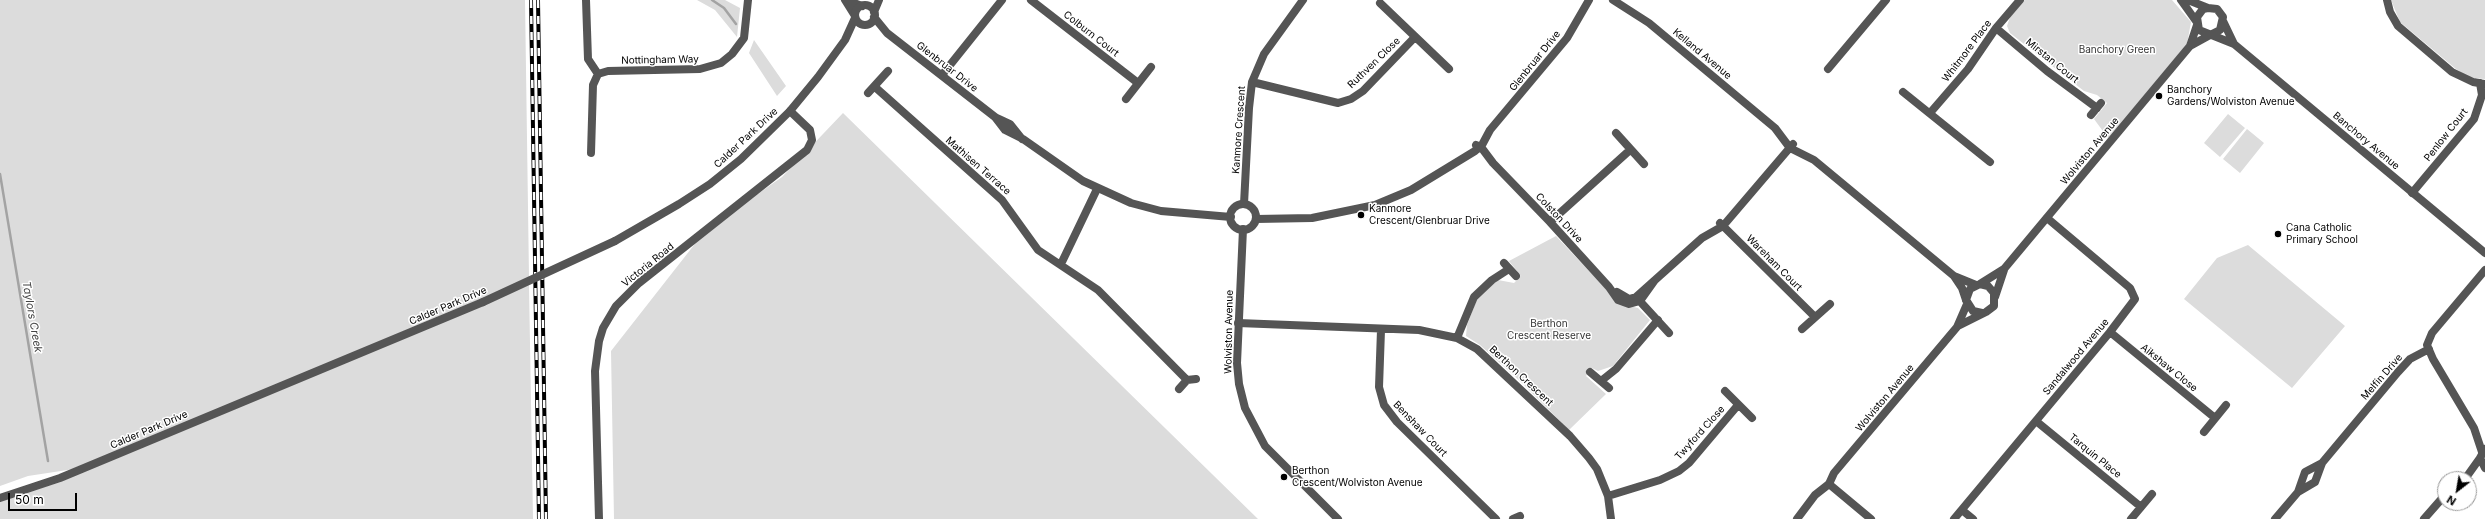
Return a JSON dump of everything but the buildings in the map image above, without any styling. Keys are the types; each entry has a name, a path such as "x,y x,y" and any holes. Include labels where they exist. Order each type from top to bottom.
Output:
{"street":[{"path":"586,0 588,59 598,74 593,85 591,153"},
{"name":"Nottingham Way","path":"598,74 608,71 700,69 721,63 732,54 744,38 748,0"},
{"path":"846,0 864,6 874,14"},
{"path":"846,0 855,17 865,25 872,22 879,0"},
{"path":"855,17 857,10 872,0"},
{"path":"942,75 1002,0"},
{"name":"Colburn Court","path":"1031,0 1138,84"},
{"name":"Kanmore Crescent","path":"1244,204 1248,108 1252,82 1264,54 1303,0"},
{"name":"Glenbruar Drive","path":"1256,219 1312,218 1375,205 1411,190 1454,163 1464,151 1478,147 1484,132 1490,130 1567,38 1589,0"},
{"name":"Kelland Avenue","path":"1613,0 1649,23 1775,128 1787,134 1791,146 1803,148 1814,160 1954,276 1962,288 1966,302"},
{"path":"1828,69 1886,0"},
{"name":"Whitmore Place","path":"1930,113 1968,69 1996,28 2020,0"},
{"path":"2181,0 2203,33 2211,34 2220,30 2223,21 2217,9 2208,8 2188,0"},
{"name":"Penlow Court","path":"2387,0 2390,12 2398,26 2452,72 2461,78 2482,83 2482,96 2474,119 2412,193"},
{"name":"Ruthven Close","path":"1380,3 1449,69"},
{"path":"2197,23 2199,13 2208,8"},
{"name":"Glenbruar Drive","path":"874,14 887,33"},
{"name":"Calder Park Drive","path":"0,498 60,478 483,302 615,241 710,184 742,159 790,111 845,40 855,17"},
{"name":"Banchory Avenue","path":"2223,21 2234,44"},
{"name":"Wolviston Avenue","path":"2190,46 2197,23"},
{"name":"Calder Park Drive","path":"845,40 865,25"},
{"name":"Glenbruar Drive","path":"865,25 887,33 994,117 1010,124 1022,139 1057,166 1097,189 1131,203 1161,211 1231,217"},
{"name":"Mirstan Court","path":"1996,28 2047,71 2099,106 2090,115"},
{"name":"Wolviston Avenue","path":"1995,297 2004,270 2190,46 2211,34"},
{"name":"Banchory Avenue","path":"2211,34 2234,44 2485,253"},
{"name":"Ruthven Close","path":"1252,82 1338,103 1351,99 1363,91 1415,36"},
{"path":"1126,99 1151,67"},
{"path":"868,93 888,71"},
{"name":"Mathisen Terrace","path":"875,87 1002,200 1035,246 1106,297 1187,380"},
{"path":"1903,92 1990,162"},
{"name":"Victoria Road","path":"599,519 595,371 599,341 603,328 616,306 638,283 807,150 812,140 810,130 790,111"},
{"path":"1616,133 1644,164"},
{"path":"1669,333 1638,299 1655,280 1702,238 1705,231 1721,224 1730,209 1738,206 1791,146"},
{"name":"Colston Drive","path":"1478,147 1550,222 1609,287 1622,297 1638,299"},
{"path":"1550,222 1630,150"},
{"path":"1061,264 1097,189"},
{"path":"1244,204 1255,210 1256,219 1253,225 1243,229 1236,227 1231,217 1236,206 1244,204"},
{"name":"Sandalwood Avenue","path":"1954,519 2133,304 2135,298 2133,291 2047,218"},
{"name":"Wareham Court","path":"1721,224 1815,317"},
{"name":"Wolviston Avenue","path":"1243,229 1237,363 1239,384 1253,427 1271,452 1338,519"},
{"path":"1457,338 1474,297 1507,266 1516,276"},
{"name":"Wolviston Avenue","path":"1978,284 2004,270"},
{"path":"2485,270 2432,333 2428,341 2429,349 2474,428 2482,453 2485,469"},
{"name":"Kelland Avenue","path":"1954,276 1978,284"},
{"path":"1978,284 1992,289 1995,297 1994,306 1982,314 1972,311 1966,302 1970,289 1978,284"},
{"name":"Wolviston Avenue","path":"1798,519 1813,501 1819,490 1831,485 1834,473 1957,326 1966,302"},
{"path":"1802,329 1830,304"},
{"name":"Wolviston Avenue","path":"1957,326 1982,314"},
{"path":"1601,381 1616,369 1658,320"},
{"name":"Berthon Crescent","path":"1238,323 1381,330 1419,330 1457,338 1477,349 1491,360 1570,436 1597,469 1608,496 1611,519"},
{"name":"Benshaw Court","path":"1381,330 1379,387 1384,405 1397,422 1496,519"},
{"name":"Aikshaw Close","path":"2110,332 2215,418"},
{"name":"Melfin Drive","path":"2275,519 2298,492 2315,482 2322,463 2410,359 2429,349"},
{"path":"1590,372 1609,388"},
{"path":"1179,389 1187,380 1196,379"},
{"name":"Twyford Close","path":"1725,390 1752,418"},
{"name":"Twyford Close","path":"1608,496 1660,480 1679,471 1689,463 1738,405"},
{"path":"2204,432 2226,405"},
{"name":"Tarquin Place","path":"2036,421 2141,507"},
{"path":"2474,428 2485,439"},
{"path":"2470,471 2482,453"},
{"name":"Melfin Drive","path":"2298,492 2304,472 2322,463"},
{"path":"1831,485 1872,519"},
{"path":"2131,519 2152,494"},
{"path":"2424,519 2437,504"},
{"path":"1962,510 1973,519"}],"green space":[{"path":"0,0 525,0 529,277 481,299 74,469 28,476 0,486"},
{"path":"697,0 725,0 740,8 737,37 715,10"},
{"name":"Banchory Green","path":"2025,0 2172,0 2191,22 2187,44 2108,138 2094,119 2107,103 2097,95 2084,91 2010,33 2007,26 2010,17"},
{"path":"2391,0 2485,0 2485,79 2471,78 2456,69 2400,22"},
{"path":"754,40 786,86 777,96 749,53"},
{"path":"843,113 1258,519 614,519 611,351 705,231 782,177"},
{"path":"2228,114 2245,128 2220,157 2204,143"},
{"path":"2247,129 2264,143 2240,173 2223,159"},
{"name":"Berthon Crescent Reserve","path":"1556,236 1620,304 1638,308 1650,320 1613,366 1598,371 1592,368 1586,376 1606,394 1569,430 1521,382 1480,345 1466,336 1467,325 1477,299 1498,280 1514,283 1521,276 1509,261"},
{"path":"2248,245 2345,326 2292,388 2184,299 2217,258"},
{"path":"529,285 533,519 0,519 0,502"}],"waterway":[{"path":"712,0 724,8 736,24"},
{"name":"Taylors Creek","path":"0,174 48,461"}],"railway":[{"path":"531,0 539,519"},
{"path":"538,0 546,519"}],"place":[{"name":"Banchory Gardens/Wolviston Avenue","path":"2159,96"},
{"name":"Kanmore Crescent/Glenbruar Drive","path":"1361,215"},
{"name":"Cana Catholic Primary School","path":"2278,234"},
{"name":"Berthon Crescent/Wolviston Avenue","path":"1284,477"}]}
